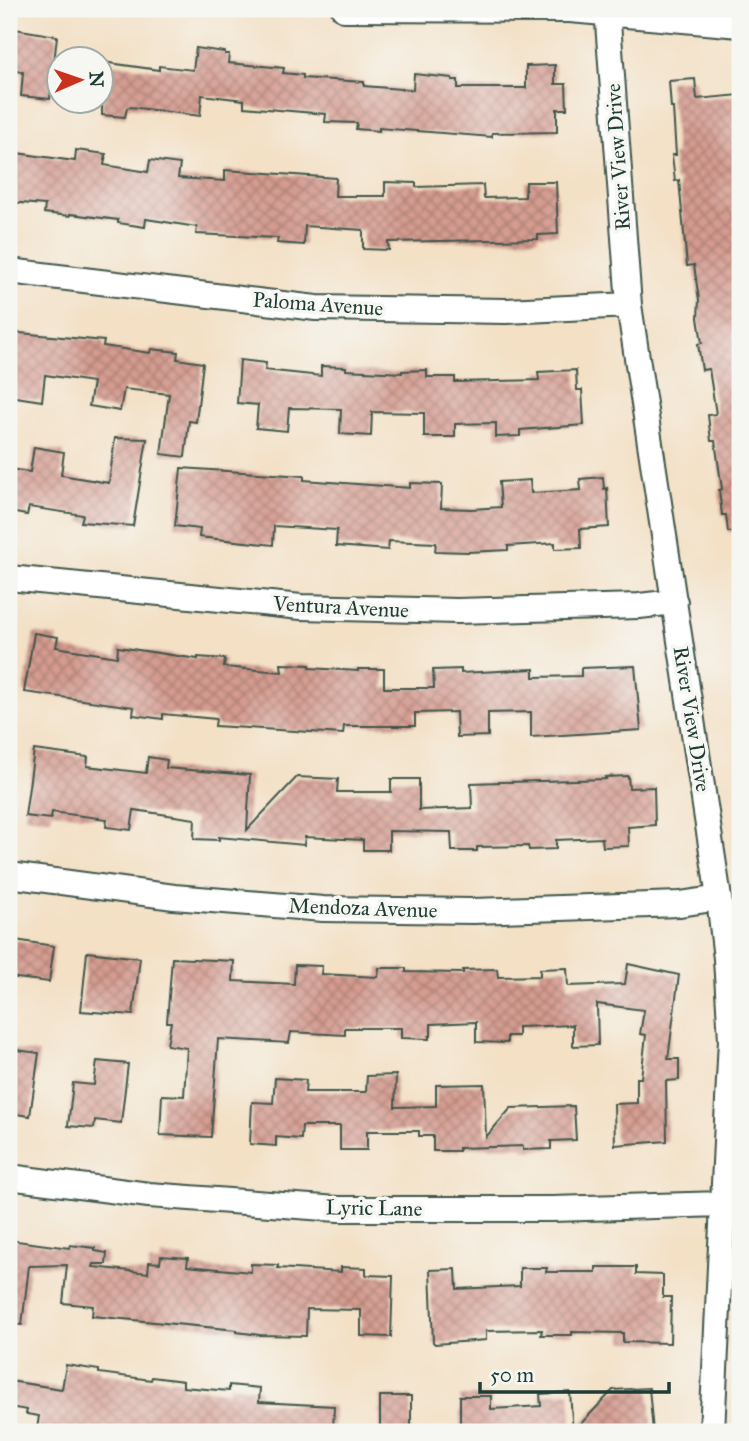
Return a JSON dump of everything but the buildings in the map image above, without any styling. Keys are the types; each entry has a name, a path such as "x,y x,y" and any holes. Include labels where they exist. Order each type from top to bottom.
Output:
{"street":[{"path":"344,9 607,11 740,25"},
{"name":"River View Drive","path":"607,11 629,305 726,959 731,1039 732,1204 712,1432"},
{"name":"Paloma Avenue","path":"9,271 316,307 506,311 629,305"},
{"name":"Ventura Avenue","path":"9,578 301,607 457,611 639,606 674,601"},
{"name":"Mendoza Avenue","path":"9,875 174,897 323,909 473,911 680,904 719,898"},
{"name":"Lyric Lane","path":"9,1177 149,1195 338,1209 552,1209 732,1204"}]}
